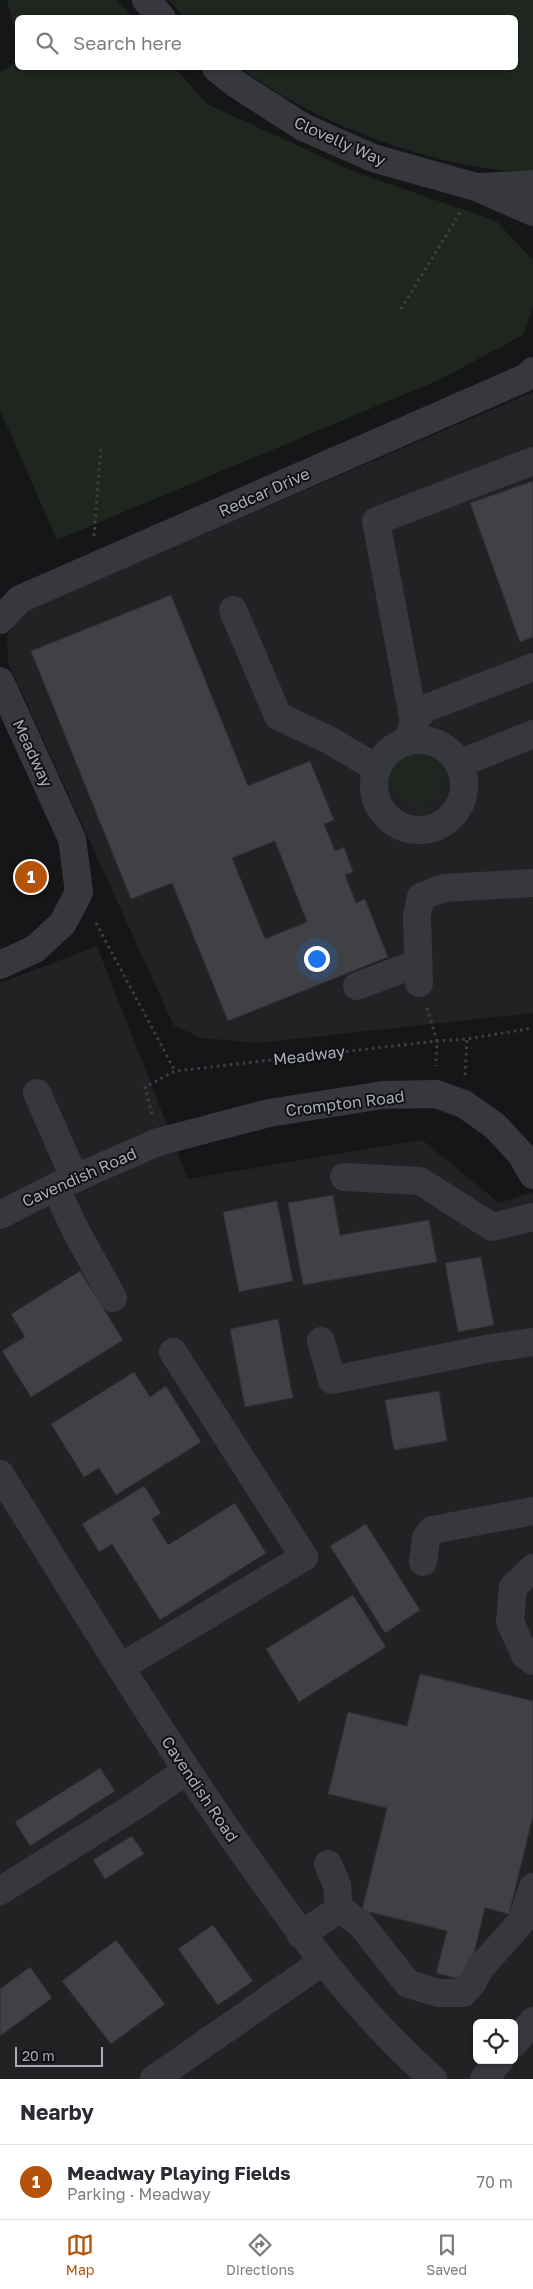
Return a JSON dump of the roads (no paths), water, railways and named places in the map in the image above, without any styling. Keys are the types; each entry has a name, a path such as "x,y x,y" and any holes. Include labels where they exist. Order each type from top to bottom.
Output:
{"street":[{"path":"146,0 159,15"},
{"name":"Clovelly Way","path":"218,70 236,84 303,127 372,158 476,187 533,212"},
{"name":"Clovelly Way","path":"476,187 533,184"},
{"name":"Redcar Drive","path":"0,620 20,599 527,377 533,371"},
{"path":"533,461 376,521 409,733 415,740 431,742 445,748 459,764 464,779 463,795 457,809 447,821 440,825 418,830 403,827 389,819 380,807 374,783 377,768 386,755 409,733 424,709 533,667"},
{"path":"233,610 278,716 329,740 377,768"},
{"name":"Meadway","path":"0,681 72,839 79,892 63,923 35,949 3,957"},
{"path":"459,764 533,734"},
{"path":"357,986 418,973 417,916 421,897 443,888 533,883"},
{"path":"37,1093 65,1183 76,1233 113,1298"},
{"name":"Crompton Road","path":"158,1142 269,1113 383,1095 436,1094 464,1104 495,1126 521,1154 533,1175"},
{"name":"Cavendish Road","path":"0,1215 65,1183 158,1142"},
{"path":"344,1177 420,1181 492,1227 533,1217"},
{"path":"321,1341 332,1380 486,1349 533,1342"},
{"path":"121,1667 304,1557 173,1352"},
{"name":"Cavendish Road","path":"0,1474 186,1771 301,1936 406,2055 433,2079"},
{"path":"423,1562 426,1538 432,1530 533,1511"},
{"path":"533,1568 513,1587 510,1622 525,1655 533,1661"},
{"path":"0,1891 135,1806 186,1771"},
{"path":"328,1864 337,1885 339,1909"},
{"path":"339,1909 360,1923 408,1984 439,1994 463,1993 473,1982 480,1968 521,1922 533,1887"},
{"path":"301,1936 339,1909"},
{"path":"154,2079 322,1962"},
{"path":"518,2038 533,2021"},
{"path":"484,2079 497,2064"}],"place":[{"name":"Meadway Playing Fields","path":"31,877"}]}
